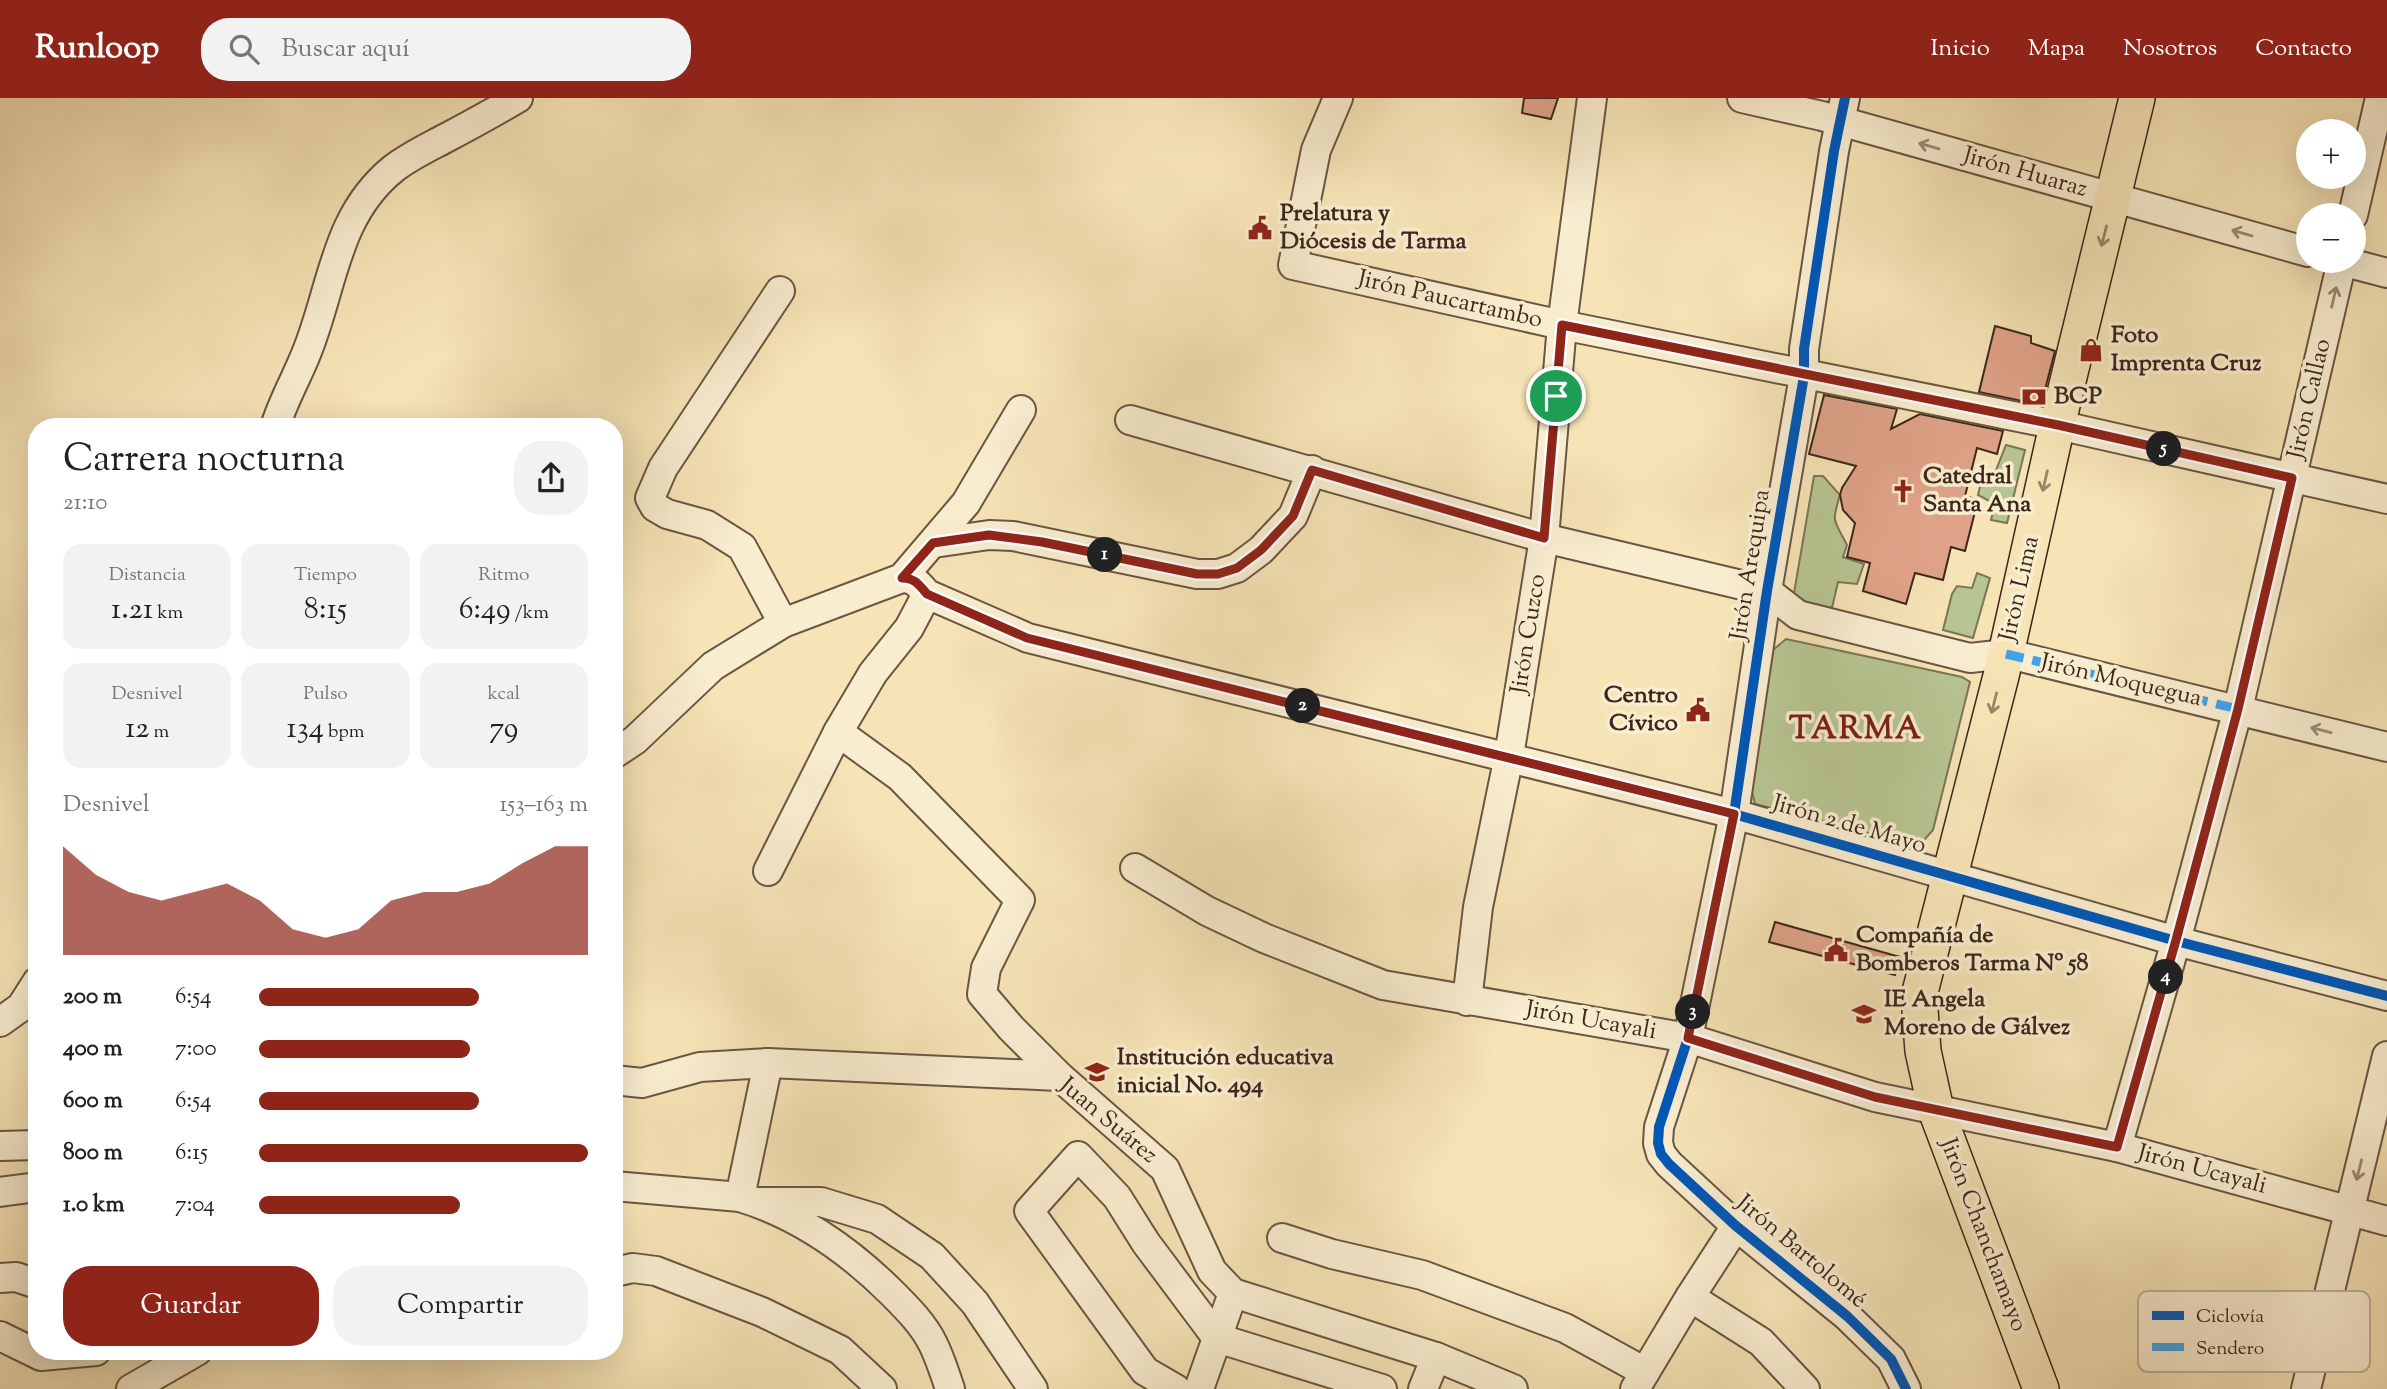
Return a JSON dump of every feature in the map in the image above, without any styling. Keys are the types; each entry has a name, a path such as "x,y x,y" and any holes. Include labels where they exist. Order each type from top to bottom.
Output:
{"main road":[{"name":"Jirón Lima","path":"1950,875 2006,654 2137,98"},
{"name":"Jirón Chanchamayo","path":"1950,875 1919,996 1923,1051 1936,1110 2041,1389"}],"street":[{"path":"278,418 282,402 306,354 338,248 352,219 371,193 395,168 518,98"},
{"name":"Jirón Paucartambo","path":"1338,98 1316,150 1293,265 1804,376 2058,425 2387,499"},
{"name":"Jirón Cuzco","path":"1467,1001 1478,907 1509,756 1544,538 1562,325 1592,98"},
{"name":"Jirón Huaraz","path":"1742,98 1843,110 2113,197 2296,248"},
{"path":"2356,203 2380,98"},
{"name":"Jirón Arequipa","path":"1661,1154 1658,1143 1659,1127 1688,1038 1734,814 1767,591 1804,376 1804,349 1834,152 1843,110"},
{"path":"2366,268 2387,274"},
{"name":"Jirón Callao","path":"2117,1147 2238,709 2339,273"},
{"path":"780,291 663,468 650,498 655,507 667,514 707,525 742,547 783,623"},
{"path":"623,748 635,740 713,666 783,623 902,578 966,503 1021,410"},
{"name":"Jirón Moquegua","path":"1130,420 1544,538 1767,591 1798,615 1970,658 2006,654 2387,747"},
{"path":"933,543 989,535 1013,536 1197,574 1218,574 1237,568 1253,556 1293,516 1312,470"},
{"name":"Jirón 2 de Mayo","path":"902,578 916,581 927,594 1027,638 1734,814 2176,940 2387,996"},
{"path":"768,871 838,732 873,673 909,628 927,594"},
{"path":"838,732 900,777 1020,900 986,968 982,993 1011,1028 1059,1076"},
{"name":"Jirón Ucayali","path":"1135,869 1207,911 1264,938 1383,985 1688,1038 1875,1097 2117,1147 2387,1222"},
{"path":"2330,1291 2387,1056"},
{"path":"748,1199 768,1063"},
{"name":"Juan Suárez","path":"623,1081 642,1083 700,1067 768,1063 1059,1076 1166,1169 1212,1271 1233,1293"},
{"path":"0,1146 28,1145"},
{"name":"Jirón Bartolomé","path":"1661,1154 1736,1226 1847,1316 1891,1359 1906,1389"},
{"path":"1175,1389 1145,1371 1029,1211 1078,1156 1117,1196 1146,1242 1217,1338 1382,1389"},
{"path":"0,1192 28,1187"},
{"path":"623,1187 748,1199 821,1202 877,1219 932,1256 975,1303 1033,1389"},
{"path":"748,1199 828,1238 864,1265 908,1309 933,1342 950,1389"},
{"path":"1282,1238 1332,1254 1435,1280 1565,1328 1640,1381 1736,1226"},
{"path":"623,1270 634,1268 656,1271 762,1312 840,1349 882,1389"},
{"path":"0,1278 16,1277 28,1281"},
{"path":"1199,1389 1233,1293 1436,1357 1513,1389"},
{"path":"1690,1297 1761,1342 1805,1389"},
{"path":"0,1336 28,1350"},
{"path":"1423,1389 1436,1357"},
{"path":"131,1389 181,1360"}],"green space":[{"path":"2006,445 2025,450 2007,523 1991,520 1995,504 1978,495 1983,473 1994,475"},
{"path":"1814,476 1823,476 1840,495 1835,517 1847,545 1843,557 1864,564 1857,584 1838,582 1832,608 1793,599"},
{"path":"1977,573 1990,578 1973,638 1943,630 1952,594 1957,586 1972,588"},
{"path":"1786,639 1962,677 1970,682 1933,830 1919,846 1755,804 1749,780 1773,650"}],"building":[{"path":"1524,98 1558,98 1551,119 1522,113"},
{"path":"1995,326 2031,336 2031,343 2055,351 2041,405 1979,392"},
{"name":"Catedral Santa Ana","path":"1824,395 1897,409 1891,429 1920,414 2003,431 1997,454 1977,448 1965,496 1978,500 1965,551 1951,547 1943,580 1915,573 1906,604 1863,591 1870,563 1847,557 1855,523 1843,510 1840,495 1856,466 1809,454"},
{"name":"Compañía de Bomberos Tarma Nº 58","path":"1775,922 1900,957 1895,975 1769,942"}],"marked path":[{"path":"2006,654 2238,709"}],"cycle path":[{"path":"1845,98 1834,151 1804,349 1804,376 1767,591 1734,814 1688,1038 1659,1127 1658,1143 1661,1154 1669,1164 1736,1226 1847,1316 1891,1359 1906,1389"},
{"path":"902,578 914,581 927,594 1028,638 1734,814 2176,941 2387,996"}],"place":[{"name":"Prelatura y Diócesis de Tarma","path":"1260,228"},
{"name":"Foto Imprenta Cruz","path":"2091,350"},
{"name":"BCP","path":"2034,397"},
{"name":"Catedral Santa Ana","path":"1903,491"},
{"name":"Centro Cívico","path":"1698,710"},
{"name":"Compañía de Bomberos Tarma Nº 58","path":"1836,950"},
{"name":"IE Angela Moreno de Gálvez","path":"1864,1014"},
{"name":"Institución educativa inicial No. 494","path":"1097,1072"}],"district":[{"name":"TARMA","path":"1856,730"}],"route":[{"path":"1562,325 1804,376 2058,425 2292,478 2238,709 2117,1147 1875,1097 1688,1038 1734,814 1027,638 927,594 916,581 902,578 933,543 989,535 1013,536 1197,574 1218,574 1237,568 1261,550 1293,516 1312,470 1544,538 1556,396 1562,325"}]}
